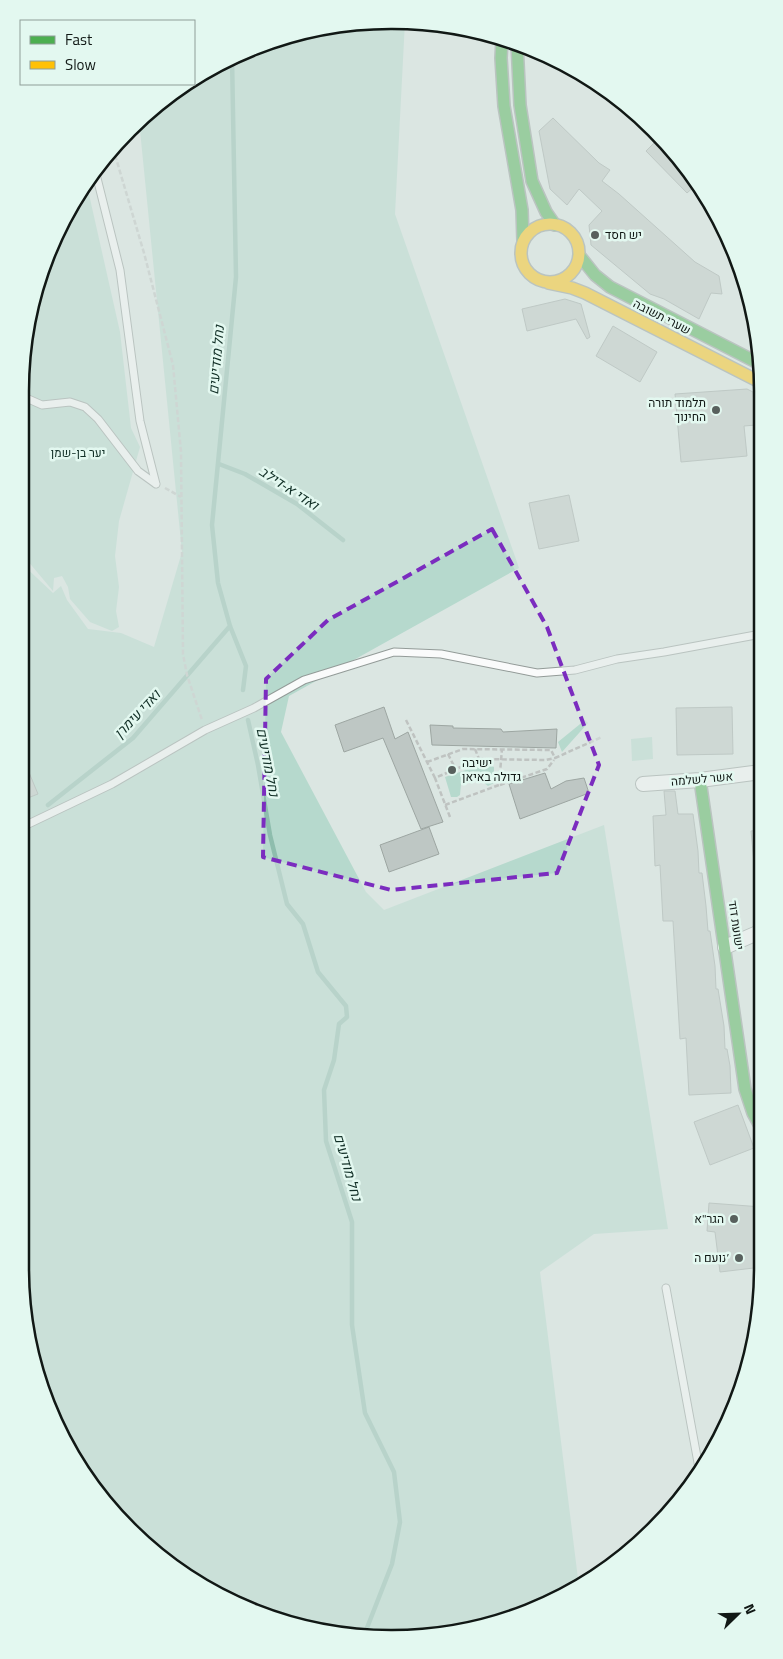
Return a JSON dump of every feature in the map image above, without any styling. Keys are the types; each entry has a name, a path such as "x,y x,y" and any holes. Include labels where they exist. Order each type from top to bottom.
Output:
{"street":[{"path":"502,46 504,106 522,210 523,241 520,252 522,264 532,277 548,283 560,281 569,275 576,266 579,255 577,243 571,234 562,227 551,224 539,226 530,232 523,241"},
{"path":"517,51 520,105 532,181 546,212 556,225"},
{"name":"שערי תשובה","path":"579,255 595,275 610,287 752,360"},
{"name":"שערי תשובה","path":"548,283 585,293 753,379"},
{"name":"אשר לשלמה","path":"643,784 700,780 754,773"},
{"name":"ישועת דוד","path":"700,780 745,1089 754,1114"},
{"path":"725,947 754,934"}],"lane":[{"path":"97,180 120,270 140,421 156,484"},
{"path":"29,398 42,405 70,402 85,407 98,418 138,471 156,484"},
{"path":"29,824 112,784 205,730 254,708 304,680 394,652 441,654 537,673 575,670 617,659 754,635"},
{"path":"666,1288 698,1462"}],"path":[{"path":"116,156 144,252 173,365 180,429 183,654 187,675 205,730"},
{"path":"156,484 181,497"},
{"path":"406,720 435,778 450,817"},
{"path":"435,778 455,768 479,760 546,760 555,758 602,738"},
{"path":"427,762 462,749 551,750 555,758"},
{"path":"475,749 479,760"},
{"path":"499,786 502,749"},
{"path":"448,754 455,768"},
{"path":"445,805 547,769 555,758"}],"highlighted area":[{"path":"492,529 547,627 599,765 557,873 391,890 263,857 266,679 328,620"}],"green space":[{"path":"368,30 405,30 395,214 519,568 289,696 281,732 366,892 384,910 604,825 668,1229 594,1234 540,1272 578,1579 530,1603 485,1618 439,1627 415,1629 392,1630 344,1627 298,1618 275,1611 253,1603 210,1582 152,1540 119,1507 104,1488 77,1449 66,1428 56,1406 41,1361 32,1315 29,1268 29,570 53,593 61,586 67,600 88,629 121,633 154,647 182,552 140,130 190,90 210,77 253,56 298,41 321,36"},
{"name":"יער בן-שמן","path":"89,192 120,332 131,428 140,447 119,521 115,556 119,587 116,611 119,627 112,631 90,622 70,599 68,587 62,576 54,578 53,591 29,562 29,392 32,344 41,298 56,253 77,210"},
{"path":"585,720 588,723 562,752 558,742"},
{"path":"652,737 653,759 632,761 631,739"},
{"path":"484,764 494,767 494,783 488,786 478,778 469,778 461,784 460,795 451,797 445,777"}],"building":[{"path":"553,118 599,163 610,170 602,181 695,262 719,276 722,294 711,293 699,319 664,299 650,294 591,245 589,225 602,211 579,189 567,205 550,189 539,131"},
{"path":"655,142 692,189 687,193 646,151"},
{"path":"565,299 581,304 590,337 587,339 576,319 527,331 522,309"},
{"path":"613,326 657,352 640,382 596,356"},
{"name":"תלמוד תורה החינוך","path":"747,389 753,392 754,425 744,426 747,456 681,462 675,394"},
{"path":"569,495 579,541 539,549 529,503"},
{"path":"384,707 395,739 408,732 443,822 421,829 383,738 344,752 335,725"},
{"path":"732,707 733,754 677,755 676,708"},
{"path":"430,725 453,726 453,728 501,729 503,732 557,729 556,748 432,745"},
{"path":"29,772 38,794 29,798"},
{"path":"545,773 551,789 566,781 584,778 589,793 520,819 509,784"},
{"path":"664,791 675,791 678,814 693,814 699,873 702,873 708,931 710,931 715,966 716,989 718,989 724,1026 725,1049 727,1049 730,1066 731,1093 689,1095 686,1038 680,1039 673,921 663,921 660,865 655,866 653,816 666,815"},
{"path":"429,827 439,854 389,872 380,845"},
{"path":"751,831 754,831 754,863"},
{"path":"738,1105 754,1148 710,1165 694,1122"},
{"path":"709,1203 754,1206 754,1268 720,1272 715,1232 707,1231"}],"waterway":[{"name":"נחל מודיעים","path":"232,65 236,277 212,525 218,583 230,626 246,666 243,690"},
{"name":"ואדי א-דילב","path":"219,464 245,474 297,504 343,540"},
{"name":"ואדי עימרן","path":"48,805 133,738 230,626"},
{"name":"נחל מודיעים","path":"248,720 270,835 287,904 303,924 318,972 346,1006 347,1017 339,1024 334,1060 324,1090 326,1141 352,1222 352,1325 365,1413 394,1472 400,1522 392,1564 367,1629"}],"traffic: fast":[{"path":"502,46 504,106 522,210 523,241"},
{"path":"517,51 520,105 532,181 546,212 555,225"},
{"path":"579,255 595,275 610,287 752,360"},
{"path":"700,780 745,1089 754,1115"}],"traffic: slow":[{"path":"544,224 556,224 571,232 579,247 579,253 579,259 571,274 556,282 544,282 529,274 521,259 521,247 529,232 544,224"},
{"path":"548,283 585,293 753,379"}],"place":[{"name":"יש חסד","path":"595,235"},
{"name":"תלמוד תורה החינוך","path":"716,410"},
{"name":"ישיבה גדולה באיאן","path":"452,770"},
{"name":"הגר\"א","path":"734,1219"},
{"name":"נועם ה’","path":"739,1258"}]}
